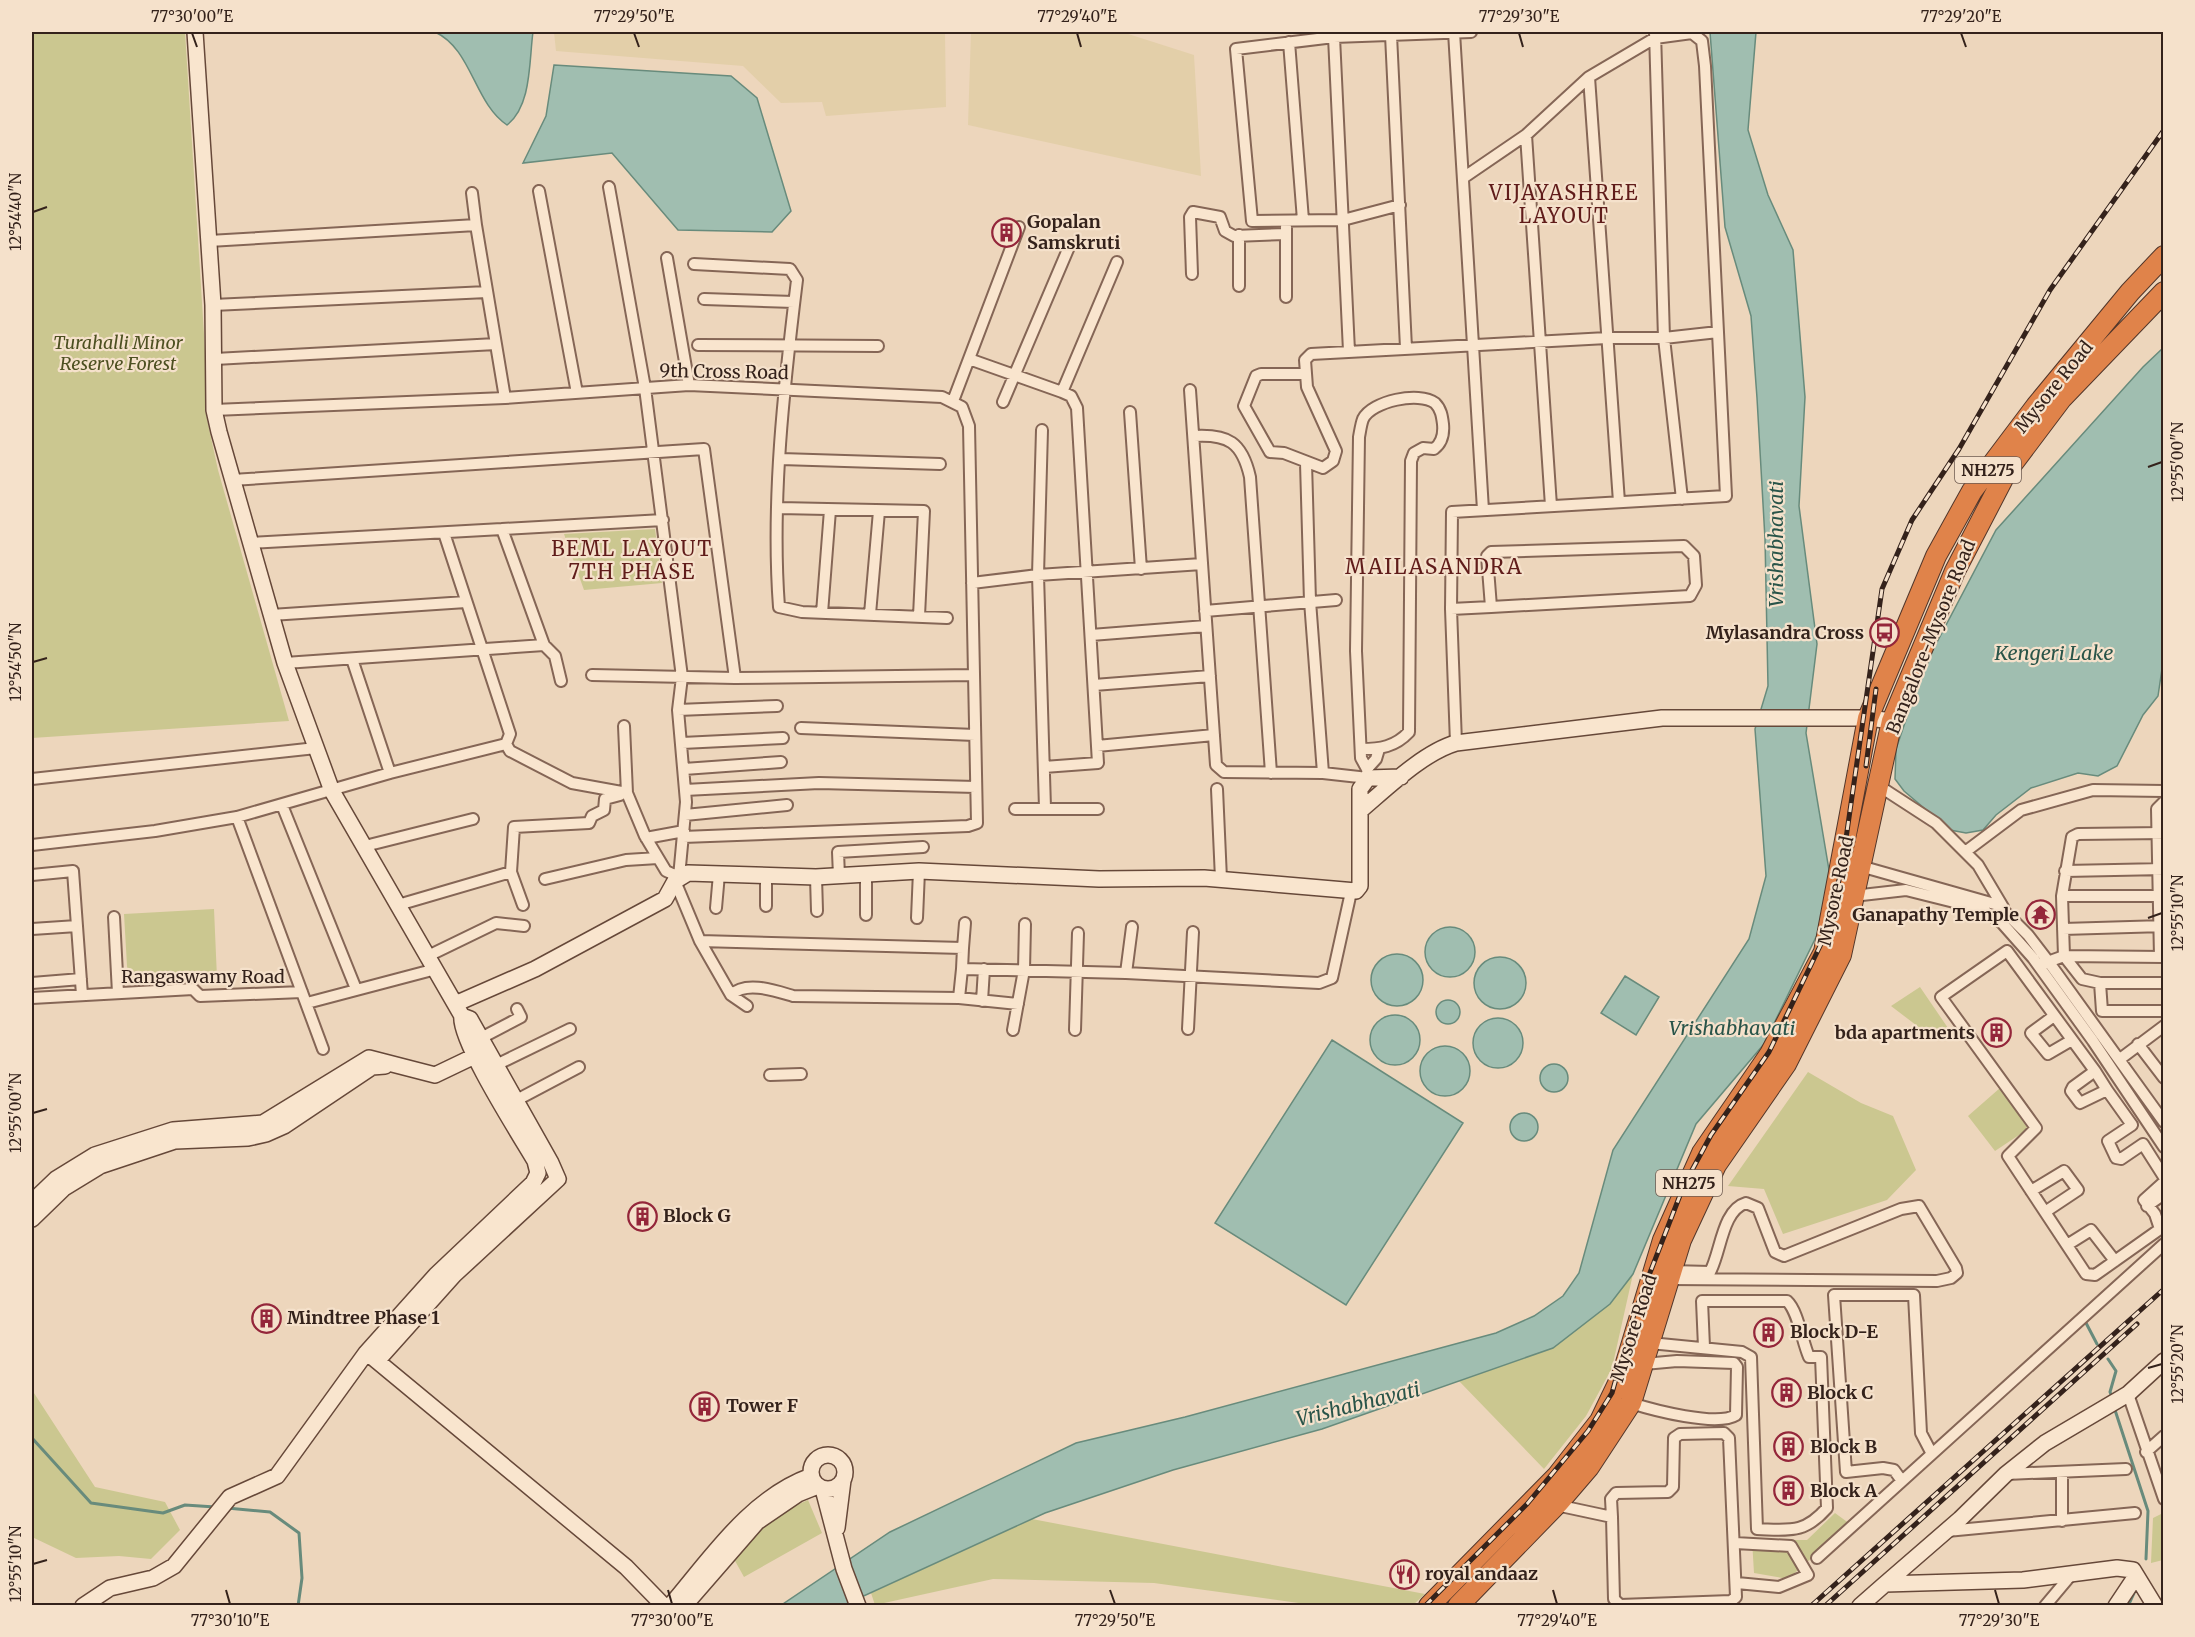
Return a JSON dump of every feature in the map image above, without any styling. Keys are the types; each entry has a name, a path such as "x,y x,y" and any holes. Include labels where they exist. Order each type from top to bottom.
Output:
{"highway":[{"name":"Mysore Road","path":"1429,1605 1557,1476 1600,1420 1623,1373 1663,1240 1702,1153 1770,1054 1824,952 1868,718 1936,556 1972,491 2037,406 2130,292 2163,256"},
{"name":"Bangalore-Mysore Road","path":"1860,866 1892,721 1955,571 2007,471 2062,398 2163,292"},
{"name":"Mysore Road","path":"1458,1605 1556,1505 1589,1467 1631,1403 1681,1240 1716,1166 1786,1064 1841,955 1860,866"}],"street":[{"path":"195,32 213,305 214,410 285,663 332,791 458,1010 460,1024 496,1065 509,1103"},
{"path":"1454,32 1483,510"},
{"path":"1400,205 1343,220 1252,221 1236,49 1334,37 1471,32"},
{"path":"1456,743 1451,609 1452,512 1726,496 1702,41 1692,33 1655,35 1589,77 1526,135 1463,178"},
{"path":"1391,35 1407,348"},
{"path":"1655,35 1664,338 1682,498"},
{"path":"1334,37 1349,351"},
{"path":"1289,42 1303,220"},
{"path":"1589,77 1618,502"},
{"path":"1526,135 1551,506"},
{"path":"458,1010 665,899 677,879 685,815 684,770 678,710 682,677 645,388 609,188"},
{"path":"539,191 577,393"},
{"path":"472,194 505,398"},
{"path":"1192,274 1190,217 1193,212 1220,218 1227,232 1239,235 1286,234"},
{"path":"1286,297 1287,220"},
{"path":"209,241 476,225"},
{"path":"646,838 683,834 973,826 977,823 969,426 962,407 953,401 1019,227"},
{"path":"1239,235 1239,286"},
{"path":"1003,402 1069,247"},
{"path":"667,258 689,385"},
{"path":"1062,392 1117,262"},
{"path":"694,264 790,269 797,280 787,346 784,389 776,563 779,607 791,611 947,618"},
{"path":"213,305 487,292"},
{"path":"705,298 794,302"},
{"path":"1306,374 1256,376 1244,406 1270,452 1284,453 1323,468 1333,461 1336,451 1310,394 1306,374 1307,355 1607,338 1664,338 1718,332"},
{"path":"215,358 496,345"},
{"path":"699,345 878,346"},
{"path":"969,359 1071,396 1077,408 1098,763 1044,767"},
{"name":"9th Cross Road","path":"214,410 505,398 689,385 942,397 953,401"},
{"path":"1190,390 1216,765 1221,771 1368,773 1401,777"},
{"path":"1361,749 1378,749 1400,742 1409,732 1411,461 1414,453 1423,448 1434,449 1440,444 1444,428 1442,412 1428,399 1383,402 1364,418 1359,437 1356,651 1361,758 1368,773"},
{"path":"1130,412 1141,569"},
{"path":"1042,430 1038,575 1045,808"},
{"path":"1194,436 1216,435 1226,438 1237,446 1247,462 1253,502 1258,606 1271,773"},
{"path":"232,480 704,449 735,678"},
{"path":"781,459 940,464"},
{"path":"1306,463 1310,601 1323,773"},
{"path":"779,508 924,511 920,616"},
{"path":"822,613 831,510"},
{"path":"870,614 879,511"},
{"path":"250,543 663,520"},
{"path":"502,529 544,645 555,656 561,681"},
{"path":"444,533 510,734 506,744"},
{"path":"1451,609 1491,607 1690,596 1696,585 1694,556 1684,546 1491,552 1487,556 1491,607"},
{"path":"972,583 1038,575 1202,564"},
{"path":"1205,611 1336,600"},
{"path":"271,615 466,602"},
{"path":"1091,635 1206,626"},
{"path":"285,663 544,645"},
{"path":"352,659 390,773"},
{"path":"591,675 735,678 974,675"},
{"path":"1094,685 1210,676"},
{"path":"678,710 777,706"},
{"path":"1361,810 1401,777 1443,748 1456,743 1631,721 1868,718 1892,721"},
{"path":"624,726 627,793 646,838 666,871 677,879 700,941 731,995 747,1006"},
{"path":"801,728 975,735"},
{"path":"1097,746 1214,735"},
{"path":"682,743 783,738"},
{"path":"32,845 155,831 237,817 282,806 390,773 506,744"},
{"path":"506,744 510,751 572,783 627,793"},
{"path":"32,779 316,748"},
{"path":"677,879 692,872 816,877 919,871 1099,879 1221,879 1359,890 1360,789 1376,759 1378,749"},
{"path":"684,770 781,762"},
{"path":"685,790 819,783 976,787"},
{"path":"1879,786 1936,823 1978,865 2006,912 2043,964 2163,1147"},
{"path":"1217,789 1221,879"},
{"path":"1965,852 2021,810 2093,790 2163,791"},
{"path":"523,905 512,872 514,827 589,824 592,816 602,813 607,797 627,793"},
{"path":"2043,964 2064,956 2162,957 2161,833 2157,809 2163,802"},
{"path":"685,815 787,805"},
{"path":"282,806 356,989"},
{"path":"1015,809 1098,809"},
{"path":"237,817 322,1049"},
{"path":"365,846 473,819"},
{"path":"2161,833 2078,834 2069,841 2062,896 2064,956 2082,979 2100,983 2163,983"},
{"path":"839,876 838,852 923,847"},
{"path":"545,879 626,860 658,858"},
{"path":"1860,866 1981,898 1998,905 2006,912"},
{"path":"2066,871 2161,869"},
{"path":"32,875 72,871 82,995"},
{"path":"917,918 919,871"},
{"path":"398,905 512,872"},
{"path":"716,908 720,874"},
{"path":"866,875 866,915"},
{"path":"766,876 766,906"},
{"path":"816,877 817,911"},
{"path":"1853,896 1906,890 1982,909 2002,923 2018,942 2043,964 2120,1059 2163,1122"},
{"path":"962,969 1078,971 1319,983 1329,980 1351,891"},
{"path":"2062,896 2161,896"},
{"path":"114,917 118,993"},
{"name":"Rangaswamy Road","path":"32,998 193,989 200,996 305,998 356,989 432,963 496,923 524,926"},
{"path":"959,998 965,923"},
{"path":"1013,1030 1024,970 1025,924"},
{"path":"32,929 77,926"},
{"path":"2064,929 2162,926"},
{"path":"1126,973 1132,927"},
{"path":"1188,1029 1193,932"},
{"path":"1075,1030 1078,933"},
{"path":"700,941 963,948"},
{"path":"2007,951 2132,1125 2163,1180 2144,1198 2155,1209 2160,1229 2091,1276 2086,1274 2008,1156 2036,1128 1941,997 2018,942"},
{"path":"982,1001 984,969"},
{"path":"32,984 81,979"},
{"path":"2100,983 2102,1011 2163,1011"},
{"path":"731,995 738,989 750,988 775,990 793,996 959,998 1018,1004"},
{"path":"32,1202 70,1169 107,1150 173,1130 263,1123 278,1116 369,1058 435,1075 481,1048 521,1017 517,1009"},
{"path":"2054,1016 2031,1033 2049,1054 2072,1040"},
{"path":"2120,1059 2163,1026"},
{"path":"496,1065 570,1029"},
{"path":"2138,1044 2163,1078"},
{"path":"83,1605 110,1588 153,1578 174,1566 230,1497 278,1476 372,1357 475,1254 558,1179 551,1163 509,1103 481,1048"},
{"path":"32,1219 64,1188 111,1161 175,1142 248,1138 266,1134 284,1126 372,1067 403,1065"},
{"path":"509,1103 579,1067"},
{"path":"2094,1071 2073,1086 2071,1091 2080,1103 2107,1090"},
{"path":"770,1075 801,1074"},
{"path":"2132,1125 2108,1144 2116,1158 2121,1158 2143,1144"},
{"path":"2031,1191 2064,1172 2078,1190 2045,1212"},
{"path":"2155,1209 2163,1194"},
{"path":"1670,1275 1709,1276 1937,1281 1951,1278 1957,1273 1919,1206 1901,1209 1784,1256 1775,1252 1758,1208 1746,1203 1738,1205 1730,1217 1709,1276"},
{"path":"2067,1245 2091,1230 2115,1261"},
{"path":"1817,1558 2163,1244"},
{"path":"1902,1481 1894,1470 1883,1468 1846,1472 1834,1295 1914,1295 1921,1433 1932,1454"},
{"path":"1650,1343 1742,1352 1751,1358 1757,1529 1790,1530 1814,1524 1827,1508 1821,1357 1809,1357 1800,1337 1794,1309 1787,1301 1702,1302 1704,1347"},
{"path":"372,1357 626,1567 664,1605"},
{"path":"1860,1605 1947,1531 2006,1474 2045,1443 2117,1399 2163,1360"},
{"path":"1631,1403 1677,1416 1725,1418 1737,1415 1737,1367 1734,1363 1677,1361 1644,1364"},
{"path":"2117,1399 2146,1452 2163,1498"},
{"path":"1724,1433 1729,1438 1735,1543 1737,1583 1736,1597 1731,1601 1620,1605 1614,1599 1611,1499 1616,1493 1668,1492 1672,1487 1674,1438 1680,1434 1724,1433"},
{"path":"2146,1452 2163,1436"},
{"path":"837,1542 843,1465 832,1456 824,1456 815,1461 817,1484 858,1605"},
{"path":"2006,1474 2126,1468"},
{"path":"2062,1473 2062,1521"},
{"path":"670,1605 750,1514 783,1489 817,1484 837,1487 843,1480"},
{"path":"684,1605 757,1522 817,1484"},
{"path":"1556,1505 1612,1517"},
{"path":"1947,1531 2135,1513"},
{"path":"1735,1543 1791,1546 1808,1575 1779,1587 1737,1583"},
{"path":"1885,1584 2071,1575 2117,1568 2133,1570 2156,1605"},
{"path":"2045,1605 2071,1575"},
{"path":"2116,1605 2136,1576"}],"shaded area":[{"path":"554,32 945,32 946,107 826,116 822,102 781,103 743,66 556,51"},
{"path":"971,32 1122,32 1194,55 1201,176 968,125"}],"green space":[{"name":"Turahalli Minor Reserve Forest","path":"32,32 185,32 205,350 205,410 218,470 289,721 32,738"},
{"path":"655,529 662,583 584,590 564,534"},
{"path":"214,909 217,978 128,983 124,914"},
{"path":"1920,987 1948,1028 1933,1038 1891,1006"},
{"path":"1808,1072 1861,1103 1893,1116 1916,1170 1887,1200 1783,1234 1764,1189 1728,1186"},
{"path":"2000,1088 2028,1129 1995,1151 1968,1116"},
{"path":"1633,1274 1612,1368 1586,1416 1544,1469 1459,1381 1553,1348 1610,1304"},
{"path":"32,1390 95,1487 165,1502 180,1530 151,1559 119,1556 76,1558 32,1537"},
{"path":"808,1500 822,1533 744,1577 734,1559 767,1525 786,1511"},
{"path":"1835,1513 1850,1524 1788,1579 1754,1573 1752,1540 1807,1540"},
{"path":"2163,1513 2163,1560 2151,1563 2153,1518"},
{"path":"1032,1519 1425,1594 1413,1605 1320,1606 1154,1583 993,1579 875,1605 871,1593"}],"water":[{"path":"435,32 533,32 525,95 515,117 507,125 487,104 457,51"},
{"name":"Vrishabhavati","path":"1710,32 1756,32 1748,130 1768,195 1793,250 1805,397 1799,506 1817,644 1806,733 1831,882 1817,935 1764,1044 1696,1124 1633,1274 1610,1304 1553,1348 1322,1429 1173,1470 1045,1513 844,1605 780,1606 890,1532 1076,1443 1185,1417 1496,1333 1534,1316 1563,1296 1579,1273 1613,1150 1749,939 1766,876 1755,729 1768,686 1765,539 1757,398 1751,316 1725,227"},
{"path":"554,65 731,76 757,98 791,211 772,232 678,230 612,153 523,163 546,116"},
{"name":"Kengeri Lake","path":"2163,348 2163,662 2158,696 2143,715 2117,766 2098,776 2078,773 2031,788 1996,815 1983,830 1966,833 1950,830 1904,791 1895,779 1896,749 1924,667 1996,530 2143,367"},
{"path":"1445,927 1455,927 1468,934 1475,947 1475,957 1468,970 1455,977 1445,977 1436,973 1429,966 1425,957 1425,947 1429,938 1436,931"},
{"path":"1397,954 1407,956 1415,962 1421,970 1423,980 1421,990 1415,998 1407,1004 1397,1006 1387,1004 1379,998 1373,990 1371,980 1373,970 1379,962 1387,956"},
{"path":"1495,957 1505,957 1519,964 1526,983 1519,1002 1505,1009 1495,1009 1485,1005 1478,998 1474,988 1474,978 1478,968 1485,961"},
{"path":"1625,976 1659,997 1636,1035 1601,1013"},
{"path":"1448,1000 1453,1001 1459,1007 1459,1017 1453,1023 1448,1024 1443,1023 1437,1017 1436,1012 1437,1007 1443,1001"},
{"path":"1395,1015 1409,1019 1416,1026 1420,1040 1416,1054 1409,1061 1395,1065 1381,1061 1374,1054 1370,1040 1374,1026 1381,1019"},
{"path":"1498,1018 1512,1022 1519,1029 1523,1043 1519,1057 1512,1064 1498,1068 1484,1064 1477,1057 1473,1043 1477,1029 1484,1022"},
{"path":"1332,1040 1463,1123 1346,1305 1215,1223"},
{"path":"1445,1046 1459,1050 1466,1057 1470,1071 1466,1085 1459,1092 1445,1096 1431,1092 1424,1085 1420,1071 1424,1057 1431,1050"},
{"path":"1554,1064 1564,1068 1568,1078 1564,1088 1554,1092 1544,1088 1540,1078 1544,1068"},
{"path":"1524,1113 1534,1117 1538,1127 1534,1137 1524,1141 1514,1137 1510,1127 1514,1117"}],"waterway":[{"path":"2085,1321 2097,1344"},
{"path":"2108,1359 2116,1371 2110,1392 2112,1397"},
{"path":"2114,1407 2148,1511 2146,1559"},
{"path":"32,1438 91,1503 163,1513 185,1505 215,1507"},
{"path":"227,1508 270,1512 299,1533 302,1578 298,1606"},
{"path":"2128,1606 2134,1593"}],"railway":[{"path":"1425,1606 1527,1504 1588,1431 1612,1393 1634,1314 1684,1185 1711,1135 1769,1052 1821,944 1841,873 1882,589 1912,520 1959,449 2050,290 2164,130"},
{"path":"1866,766 1876,689"},
{"path":"1811,1606 2164,1289"},
{"path":"1825,1606 2137,1324"}],"place":[{"name":"Gopalan Samskruti","path":"1006,232"},
{"name":"Mylasandra Cross","path":"1885,633"},
{"name":"Ganapathy Temple","path":"2040,915"},
{"name":"bda apartments","path":"1996,1033"},
{"name":"Block G","path":"642,1216"},
{"name":"Mindtree Phase 1","path":"266,1318"},
{"name":"Block D-E","path":"1769,1332"},
{"name":"Block C","path":"1786,1393"},
{"name":"Tower F","path":"705,1406"},
{"name":"Block B","path":"1789,1447"},
{"name":"Block A","path":"1789,1491"},
{"name":"royal andaaz","path":"1404,1574"}],"district":[{"name":"VIJAYASHREE LAYOUT","path":"1564,204"},
{"name":"BEML LAYOUT 7TH PHASE","path":"632,560"},
{"name":"MAILASANDRA","path":"1434,567"}]}
